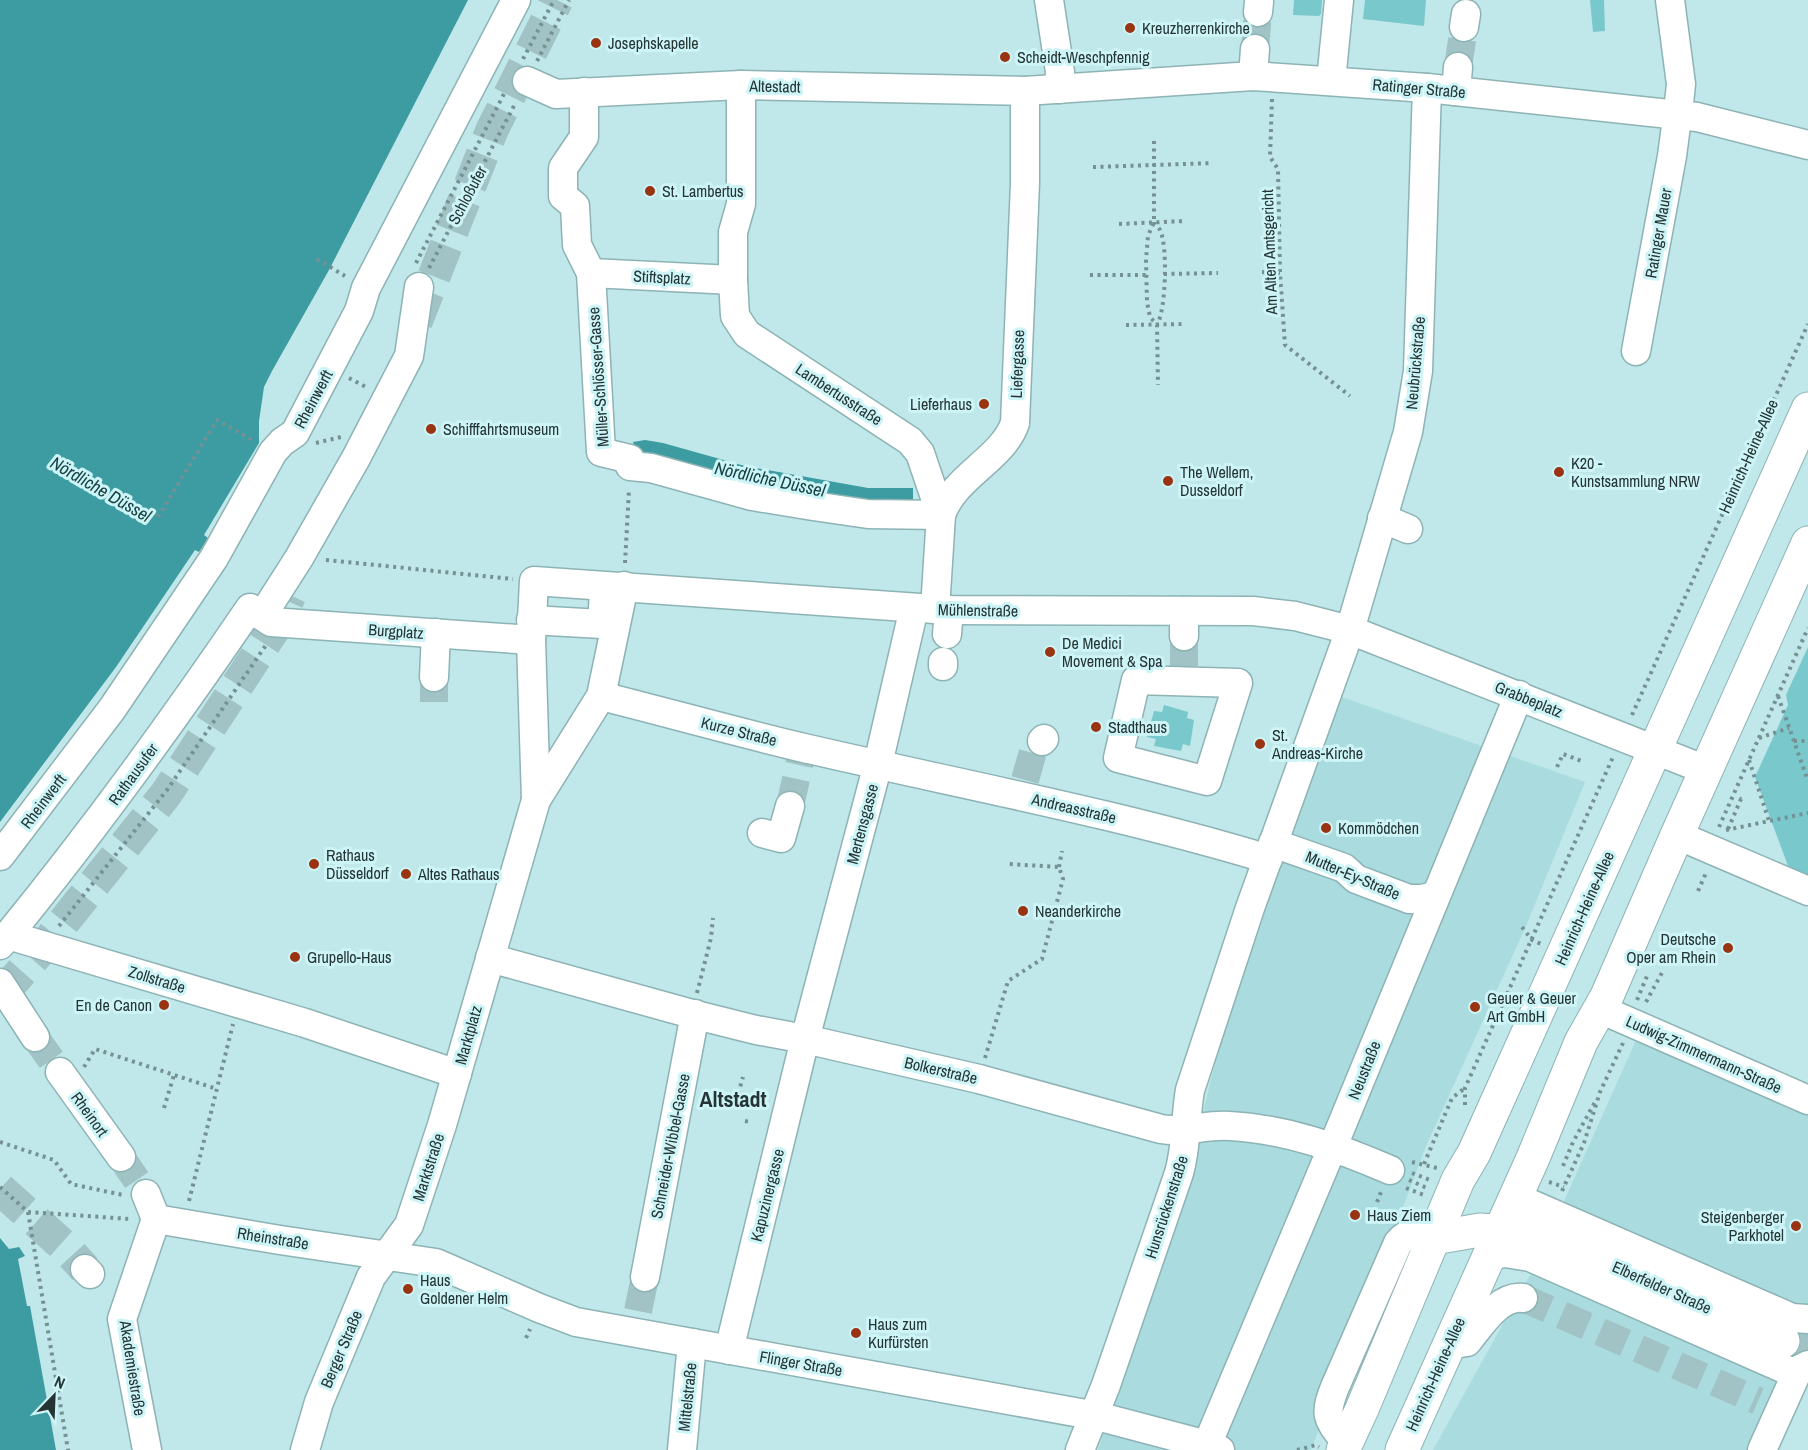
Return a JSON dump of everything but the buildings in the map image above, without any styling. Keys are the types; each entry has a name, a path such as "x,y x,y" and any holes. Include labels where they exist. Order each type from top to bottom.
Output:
{"main road":[{"name":"Heinrich-Heine-Allee","path":"1337,1448 1362,1409 1458,1180 1474,1154 1808,409"},
{"name":"Heinrich-Heine-Allee","path":"1401,1450 1515,1197 1581,1042 1607,996 1808,543"},
{"name":"Elberfelder Straße","path":"1515,1197 1526,1217 1541,1234 1794,1326"},
{"name":"Elberfelder Straße","path":"1434,1238 1474,1231 1494,1243 1541,1234"}],"street":[{"name":"Rheinwerft","path":"0,856 112,708 214,558 273,452 295,433 359,311 366,288 516,0"},
{"path":"1049,0 1060,72 1059,89"},
{"path":"1331,81 1339,0"},
{"name":"Ratinger Mauer","path":"1636,351 1678,115 1681,84 1670,0"},
{"name":"Ratinger Straße","path":"1026,90 1059,89 1260,68 1331,81 1427,88 1457,79 1708,120 1808,145"},
{"name":"Altestadt","path":"518,78 556,94 741,85 1026,90"},
{"path":"733,280 733,232 741,204 741,85"},
{"name":"Neubrückstraße","path":"1271,851 1350,630 1408,432 1418,371 1427,88"},
{"name":"Liefergasse","path":"945,507 953,491 1008,439 1015,423 1025,183 1026,90"},
{"path":"584,92 584,137 563,168 563,196 575,206 577,245 591,273"},
{"name":"Stiftsplatz","path":"591,273 733,280"},
{"name":"Müller-Schlösser-Gasse","path":"591,273 601,452 630,462"},
{"path":"272,619 356,440 380,394 409,356 415,280"},
{"name":"Lambertusstraße","path":"733,280 735,316 747,334 910,441 920,453 945,507"},
{"path":"630,462 753,496 813,506 868,513 945,507 939,632"},
{"path":"1382,518 1408,529"},
{"path":"534,581 614,587 601,696 536,800 531,630 534,581"},
{"name":"Burgplatz","path":"272,619 436,633 531,630 602,624 614,587"},
{"name":"Mühlenstraße","path":"614,587 939,632 1184,624 1278,613 1350,630"},
{"name":"Rathausufer","path":"3,927 108,808 250,608 272,619"},
{"name":"Grabbeplatz","path":"1350,630 1706,770"},
{"name":"Mertensgasse","path":"805,1039 878,764 939,632"},
{"path":"434,678 436,633"},
{"path":"1136,680 1184,682 1238,683 1207,781 1118,758 1136,680"},
{"name":"Neustraße","path":"1213,1447 1332,1147 1519,695"},
{"name":"Kurze Straße","path":"601,696 802,754 878,764"},
{"name":"Andreasstraße","path":"878,764 1024,788 1206,840 1271,851"},
{"name":"Marktplatz","path":"305,1023 457,1074 536,800"},
{"path":"762,833 781,838 790,806"},
{"path":"1677,835 1808,891"},
{"name":"Mutter-Ey-Straße","path":"1271,851 1338,861 1356,879 1409,899 1435,896"},
{"name":"Hunsrückenstraße","path":"1080,1450 1179,1173 1184,1156 1190,1090 1271,851"},
{"name":"Zollstraße","path":"3,927 44,945 305,1023"},
{"name":"Bolkerstraße","path":"490,958 693,1014 979,1079 1161,1129 1186,1131 1217,1125 1287,1134 1332,1147 1401,1176"},
{"path":"0,983 35,1037"},
{"name":"Ludwig-Zimmermann-Straße","path":"1599,1009 1643,1009 1808,1100"},
{"name":"Schneider-Wibbel-Gasse","path":"645,1277 693,1014"},
{"name":"Kapuzinergasse","path":"729,1350 805,1039"},
{"name":"Marktstraße","path":"389,1255 409,1225 457,1074"},
{"name":"Rheinort","path":"66,1080 121,1157"},
{"path":"1515,1197 1794,1326"},
{"name":"Rheinstraße","path":"140,1207 184,1222 280,1240 389,1255"},
{"name":"Akademiestraße","path":"140,1207 123,1319 147,1450"},
{"path":"1337,1448 1327,1409 1398,1243 1410,1233 1418,1232 1434,1238"},
{"path":"1494,1243 1505,1253 1530,1257 1802,1369 1769,1405 1762,1450"},
{"name":"Flinger Straße","path":"389,1255 436,1263 538,1308 576,1322 636,1322 692,1343 1094,1415 1213,1447"},
{"name":"Berger Straße","path":"305,1450 318,1401 371,1277 389,1255"},
{"path":"1448,1345 1467,1341 1485,1319 1508,1299 1523,1298"},
{"name":"Mittelstraße","path":"682,1450 692,1343"},
{"path":"1335,1387 1342,1399 1362,1409"}],"path":[{"name":"Schloßufer","path":"415,280 518,78 554,0"},
{"name":"Schloßufer","path":"415,280 518,78 569,0"},
{"name":"Am Alten Amtsgericht","path":"1260,68 1270,157 1278,169 1280,273 1285,345 1350,396"},
{"path":"1154,141 1154,222 1148,236 1146,275 1150,317 1157,325"},
{"path":"1094,166 1213,163"},
{"path":"1119,224 1185,221"},
{"path":"1154,222 1160,230 1164,274 1164,303 1157,325 1158,385"},
{"path":"317,259 352,280"},
{"path":"1262,272 1280,273"},
{"path":"1164,274 1218,273"},
{"path":"1090,275 1146,275"},
{"path":"1126,325 1186,324"},
{"name":"Heinrich-Heine-Allee","path":"1630,720 1808,324"},
{"path":"159,517 217,420 255,442"},
{"path":"614,587 630,462"},
{"path":"299,558 534,581"},
{"path":"44,945 167,790 272,619"},
{"path":"1808,628 1717,831 1808,813"},
{"path":"1778,696 1808,781"},
{"path":"1758,739 1789,728"},
{"path":"1794,741 1808,741"},
{"path":"1557,767 1563,754 1584,762"},
{"path":"1424,1164 1452,1098 1465,1088 1615,754"},
{"path":"1749,760 1769,821"},
{"path":"1728,829 1741,799 1744,800"},
{"path":"979,1079 1008,981 1042,959 1063,879 1059,867 1062,851"},
{"path":"1008,864 1059,867"},
{"path":"693,1014 711,938 713,918"},
{"path":"1522,927 1532,940"},
{"path":"1563,1166 1573,1142 1664,969"},
{"path":"1643,1009 1641,991 1645,981"},
{"path":"184,1222 238,1003"},
{"path":"66,1080 95,1049 217,1089"},
{"path":"164,1108 174,1075"},
{"path":"734,1108 743,1077"},
{"path":"1590,1088 1600,1092"},
{"path":"1560,1196 1584,1143 1600,1092"},
{"path":"0,1142 54,1160 71,1184 140,1207"},
{"path":"1401,1176 1439,1184"},
{"path":"1401,1176 1436,1192"},
{"path":"1401,1176 1433,1199"},
{"path":"0,1187 28,1212 68,1450"},
{"path":"28,1212 140,1207"},
{"path":"1297,1450 1337,1448"}],"shaded area":[{"path":"1294,0 1322,0 1321,14 1319,16 1293,15"},
{"path":"1365,0 1426,0 1424,26 1363,19"},
{"path":"1590,0 1604,0 1605,31 1593,32"},
{"path":"1808,647 1808,882 1791,874 1755,777 1788,705 1786,695"},
{"path":"1333,694 1585,782 1526,926 1426,1146 1311,1450 1098,1450 1191,1162 1270,837"},
{"path":"1164,705 1188,712 1187,718 1194,720 1190,746 1183,744 1181,751 1154,746 1156,739 1147,737 1154,711 1162,712"},
{"path":"1638,1036 1808,1110 1808,1322 1749,1450 1433,1450 1534,1268"}],"water":[{"name":"Nördliche Düssel","path":"0,0 468,0 329,270 264,387 259,421 259,443 204,535 208,538 199,552 195,550 116,667 0,822"},
{"name":"Nördliche Düssel","path":"645,440 745,466 868,488 913,488 913,504 868,504 737,481 637,457 633,442"},
{"path":"0,1238 9,1249 19,1247 25,1256 18,1259 27,1306 30,1306 56,1450 0,1450"}],"tunnel":[{"path":"416,322 492,130 557,0"},
{"path":"1255,49 1258,12"},
{"path":"1458,67 1464,27"},
{"path":"0,996 46,944 166,794 274,629 290,595"},
{"path":"1184,636 1184,666"},
{"path":"434,677 434,702"},
{"path":"1025,780 1034,748 1042,741"},
{"path":"790,806 800,761"},
{"path":"35,1037 60,1072"},
{"path":"121,1157 146,1194"},
{"path":"0,1189 65,1247 85,1269"},
{"path":"638,1311 645,1277"},
{"path":"1523,1298 1758,1401"},
{"path":"1783,1341 1808,1351"}],"place":[{"name":"Kreuzherrenkirche","path":"1130,28"},
{"name":"Josephskapelle","path":"596,43"},
{"name":"Scheidt-Weschpfennig","path":"1005,57"},
{"name":"St. Lambertus","path":"650,191"},
{"name":"Lieferhaus","path":"984,404"},
{"name":"Schifffahrtsmuseum","path":"431,429"},
{"name":"K20 - Kunstsammlung NRW","path":"1559,472"},
{"name":"The Wellem, Dusseldorf","path":"1168,481"},
{"name":"De Medici Movement & Spa","path":"1050,652"},
{"name":"Stadthaus","path":"1096,727"},
{"name":"St. Andreas-Kirche","path":"1260,744"},
{"name":"Kommödchen","path":"1326,828"},
{"name":"Rathaus Düsseldorf","path":"314,864"},
{"name":"Altes Rathaus","path":"406,874"},
{"name":"Neanderkirche","path":"1023,911"},
{"name":"Deutsche Oper am Rhein","path":"1728,948"},
{"name":"Grupello-Haus","path":"295,957"},
{"name":"En de Canon","path":"164,1005"},
{"name":"Geuer & Geuer Art GmbH","path":"1475,1007"},
{"name":"Haus Ziem","path":"1355,1215"},
{"name":"Steigenberger Parkhotel","path":"1796,1226"},
{"name":"Haus Goldener Helm","path":"408,1289"},
{"name":"Haus zum Kurfürsten","path":"856,1333"}],"district":[{"name":"Altstadt","path":"733,1099"}]}
